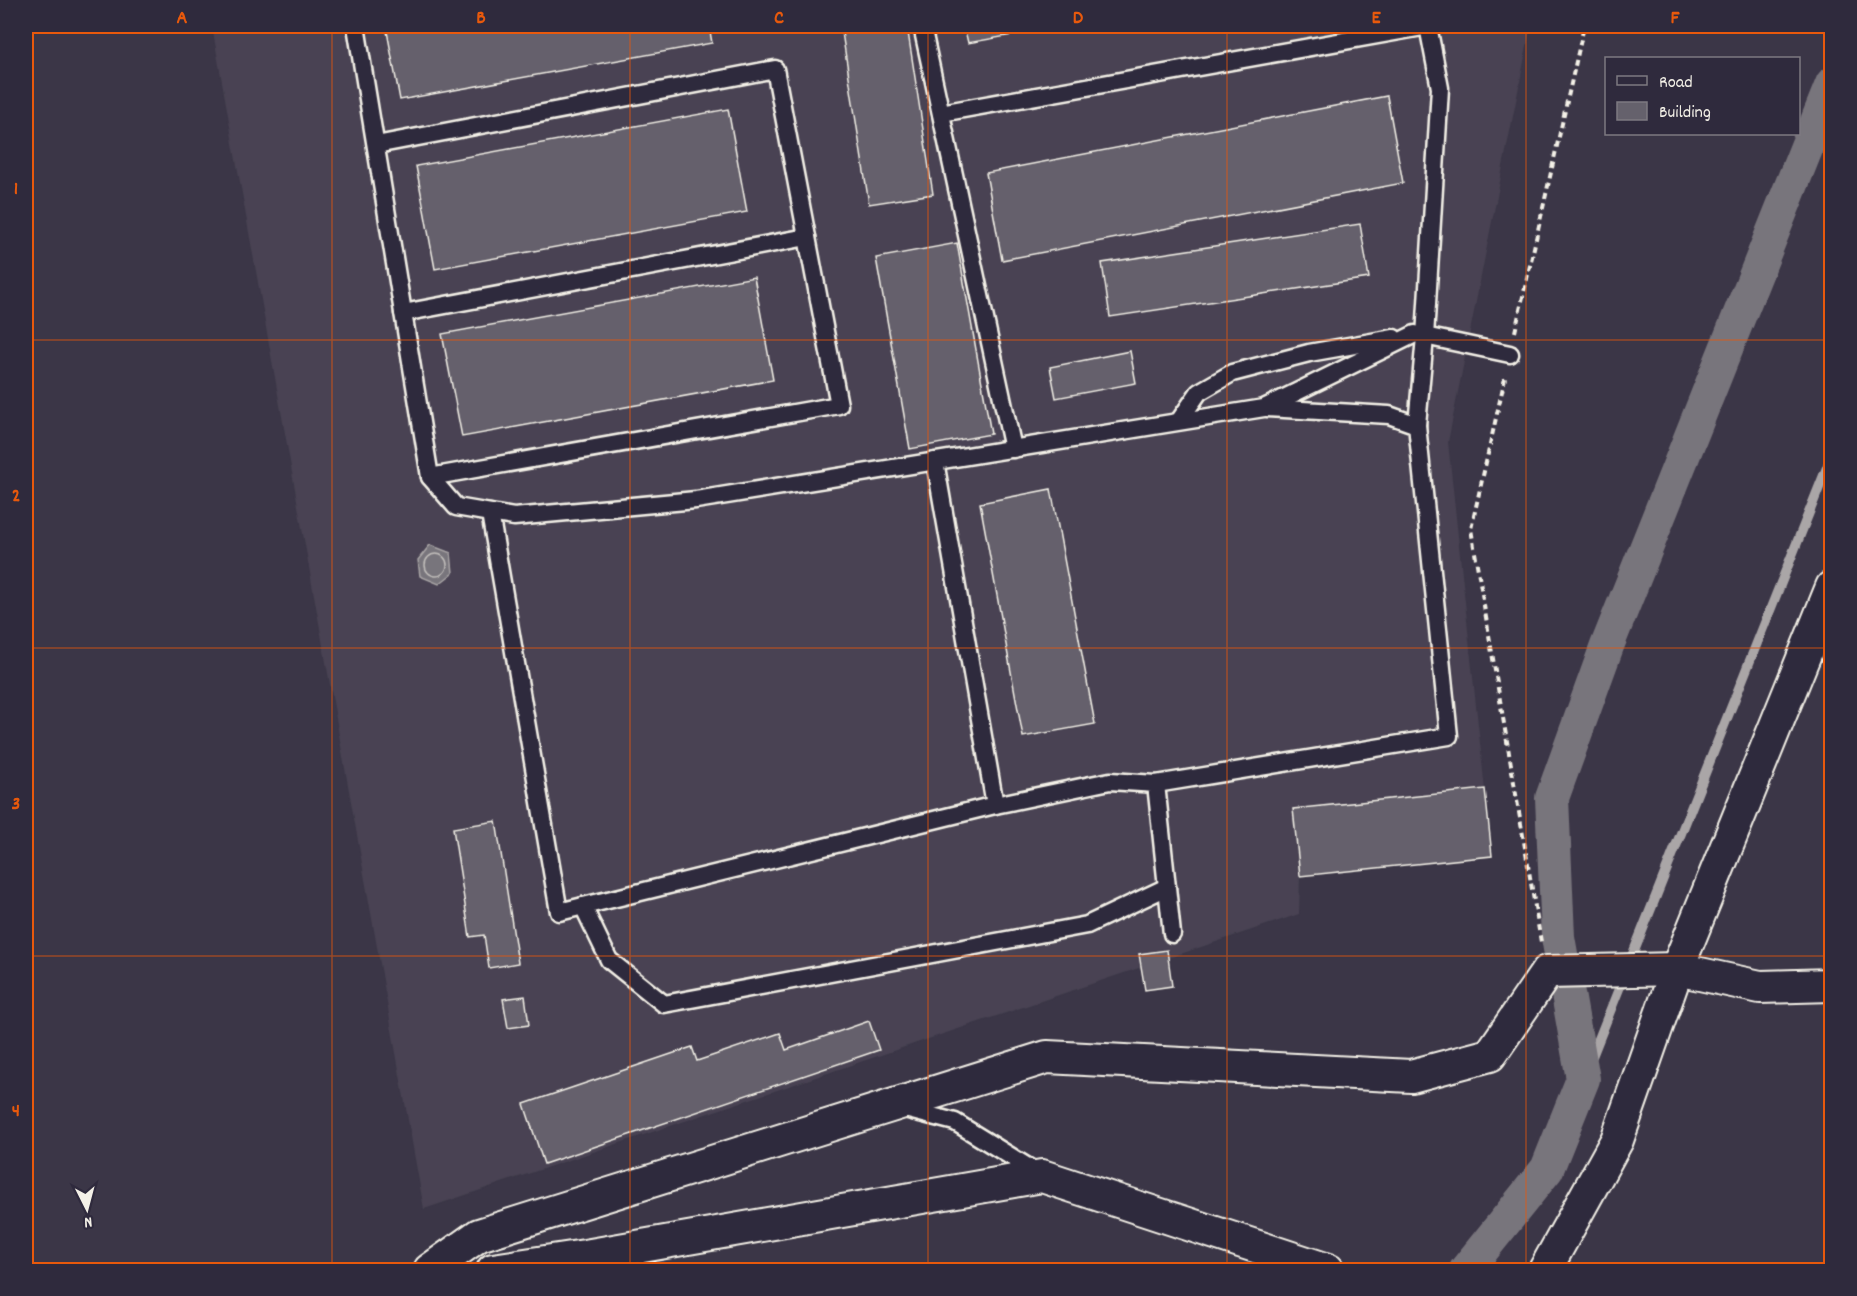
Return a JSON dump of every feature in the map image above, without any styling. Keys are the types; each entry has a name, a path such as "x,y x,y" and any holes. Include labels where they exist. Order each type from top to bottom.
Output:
{"street":[{"path":"1545,1270 1617,1140 1677,969 1832,587"},
{"path":"430,1270 479,1235 1047,1057 1411,1076 1490,1055 1546,972 1677,969 1760,987 1832,985"},
{"path":"511,1269 1042,1176 1311,1268"}],"lane":[{"path":"356,26 430,477 456,507 514,517 696,500 1263,408 1389,415 1417,425"},
{"path":"922,26 1013,449"},
{"path":"490,513 559,912 995,805 1110,781 1156,784 1449,736 1417,425 1420,335 1440,88 1428,26 941,113"},
{"path":"376,145 775,69 838,405 430,477"},
{"path":"403,313 807,237"},
{"path":"1179,421 1198,392 1232,373 1309,353 1420,335 1510,354"},
{"path":"1263,408 1420,335"},
{"path":"935,461 995,805"},
{"path":"1156,784 1172,934"},
{"path":"583,906 609,960 664,1004 1087,925 1167,887"},
{"path":"892,1105 955,1122 1042,1176"}],"path":[{"path":"1546,972 1471,529 1584,26"}],"shaded area":[{"path":"212,26 1531,26 1448,442 1492,856 1300,876 1299,914 424,1209"}],"water":[{"path":"430,545 451,553 453,573 439,584 420,576 418,560"}],"building":[{"path":"386,26 709,26 712,43 400,100"},
{"path":"841,26 907,26 933,194 869,204"},
{"path":"964,26 1062,26 968,43"},
{"path":"1387,96 1403,183 1002,260 986,173"},
{"path":"728,109 747,212 435,269 416,166"},
{"path":"1360,224 1369,278 1110,317 1102,263"},
{"path":"957,243 991,434 910,449 876,258"},
{"path":"754,277 773,380 462,437 442,334"},
{"path":"1130,351 1136,383 1056,398 1050,367"},
{"path":"1051,489 1095,724 1023,737 980,503"},
{"path":"1485,789 1492,856 1300,876 1293,809"},
{"path":"496,821 518,963 489,968 484,935 470,937 453,828"},
{"path":"1167,950 1172,986 1145,990 1139,954"},
{"path":"525,996 529,1025 508,1028 503,999"},
{"path":"869,1021 879,1050 544,1164 524,1104 692,1047 697,1061 780,1033 786,1050"}],"waterway":[{"path":"1466,1270 1547,1169 1583,1079 1558,937 1552,798 1607,646 1832,84"},
{"path":"1583,1079 1832,455"}]}
